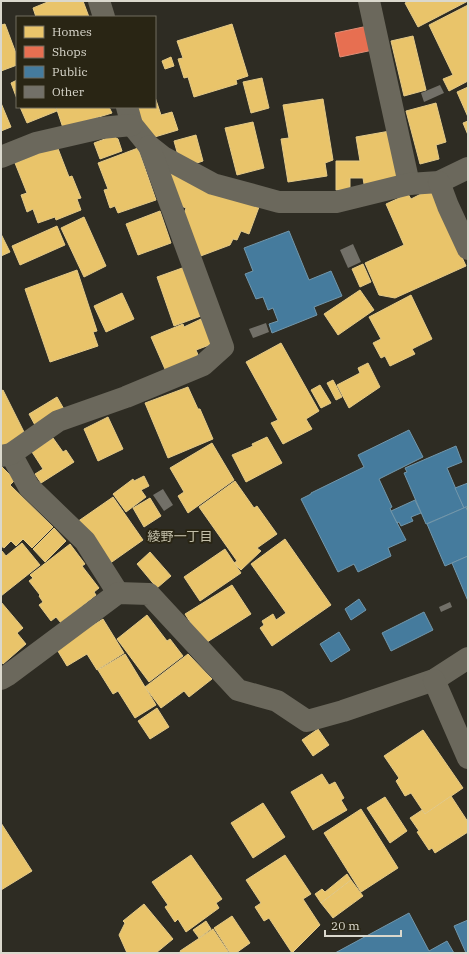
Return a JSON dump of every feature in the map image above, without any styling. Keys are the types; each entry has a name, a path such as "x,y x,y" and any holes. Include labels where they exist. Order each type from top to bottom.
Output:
{"street":[{"path":"99,1 104,16"},
{"path":"369,1 409,184"},
{"path":"1,157 36,143 101,128 130,116 149,146 223,347 203,365 126,397 58,422 6,455 29,487 85,541 118,593"},
{"path":"149,146 163,157 212,184 279,202 336,202 409,184 439,182 468,168"},
{"path":"439,182 448,206 468,249"},
{"path":"1,679 118,593 149,594 238,690 277,701 307,721 344,711 434,680 468,658"},
{"path":"434,680 468,758"}],"building: Homes":[{"path":"50,1 83,1 89,16 36,16 33,8"},
{"path":"409,1 468,1 418,27 405,3"},
{"path":"468,5 468,81 449,91 443,79 453,75 429,25"},
{"path":"5,24 16,53 16,65 1,71 1,25"},
{"path":"232,24 248,76 236,80 237,84 194,97 188,77 184,78 178,59 183,58 177,41"},
{"path":"413,36 426,90 404,96 391,41"},
{"path":"171,57 174,66 165,69 162,61"},
{"path":"262,78 269,108 251,113 243,82"},
{"path":"16,80 16,96 11,83"},
{"path":"468,87 468,117 457,92"},
{"path":"323,99 333,160 325,163 327,176 288,182 281,139 289,138 283,105"},
{"path":"156,100 161,115 172,112 178,130 148,139 137,108 156,108"},
{"path":"1,103 11,127 1,131"},
{"path":"436,103 446,142 436,145 439,159 420,164 406,111"},
{"path":"20,108 56,108 57,111 27,123"},
{"path":"56,108 110,108 112,113 63,128"},
{"path":"468,121 468,135 463,123"},
{"path":"253,122 264,168 237,175 225,128"},
{"path":"390,131 399,178 364,184 363,178 350,178 350,190 336,190 336,161 360,161 356,137"},
{"path":"196,135 203,161 191,165 179,159 174,141"},
{"path":"113,136 118,139 122,151 100,159 94,143"},
{"path":"57,146 69,177 72,176 81,198 77,199 81,210 56,220 55,217 38,223 33,209 27,212 21,195 27,193 15,163"},
{"path":"138,148 156,200 118,213 115,206 110,208 104,190 108,189 98,163"},
{"path":"170,170 259,207 249,234 241,231 237,240 233,239 230,245 198,257 182,219 186,208 176,204"},
{"path":"431,189 466,266 395,298 379,295 365,263 404,245 386,204 408,194 411,199"},
{"path":"160,211 171,243 138,255 126,224"},
{"path":"84,217 106,266 84,277 61,228"},
{"path":"57,226 65,245 20,265 12,246"},
{"path":"1,234 10,252 1,256"},
{"path":"363,264 371,282 360,287 352,269"},
{"path":"185,267 201,316 174,326 157,277"},
{"path":"77,270 97,331 93,332 98,346 50,362 25,289"},
{"path":"360,290 374,310 338,335 324,314"},
{"path":"122,293 134,319 106,332 94,306"},
{"path":"411,295 432,339 412,349 415,354 390,366 385,356 381,358 373,343 381,339 369,317"},
{"path":"201,319 212,344 196,350 199,357 168,376 151,337 183,324 184,327"},
{"path":"281,343 319,411 306,419 312,429 283,444 271,423 278,420 246,362"},
{"path":"368,363 380,387 349,408 337,385 360,373 358,368"},
{"path":"333,380 342,397 336,400 327,383"},
{"path":"320,385 331,403 321,408 311,390"},
{"path":"188,387 198,409 200,409 213,439 168,458 145,403"},
{"path":"3,390 25,434 1,447 1,391"},
{"path":"57,397 65,411 36,427 29,414"},
{"path":"108,417 123,449 98,461 84,429"},
{"path":"267,437 282,463 246,482 232,455 253,446 252,444"},
{"path":"53,438 63,452 66,450 74,462 41,483 35,474 43,469 32,452"},
{"path":"212,443 234,480 188,513 178,496 184,492 170,468"},
{"path":"1,466 15,480 10,485 53,527 32,548 23,539 16,546 11,541 4,548 1,546"},
{"path":"144,476 149,486 141,490 146,497 126,512 113,494 133,479 134,481"},
{"path":"235,481 254,508 257,506 277,534 257,548 261,551 241,570 234,563 237,561 199,507"},
{"path":"113,497 143,540 109,564 77,522"},
{"path":"150,498 161,516 144,527 133,508"},
{"path":"54,528 66,541 45,562 33,549"},
{"path":"285,539 331,605 272,646 260,628 264,625 262,621 273,614 276,620 286,613 251,564"},
{"path":"22,543 40,565 1,596 1,552 2,551 6,556"},
{"path":"70,544 85,564 82,566 99,588 94,592 96,595 61,623 56,617 51,621 39,605 43,602 39,596 40,595 29,581 33,578 30,575"},
{"path":"225,549 241,573 200,601 184,577"},
{"path":"150,552 171,576 157,588 137,564"},
{"path":"232,585 251,614 204,644 185,614"},
{"path":"1,602 23,628 17,633 26,644 3,664 1,661"},
{"path":"147,615 167,641 170,639 183,656 149,682 117,639"},
{"path":"103,619 124,653 97,670 87,654 67,666 56,648"},
{"path":"125,654 156,705 135,718 118,691 113,694 98,670"},
{"path":"188,654 212,679 189,697 184,691 161,708 145,687"},
{"path":"157,708 169,727 150,739 138,721"},
{"path":"318,729 329,745 313,756 302,740"},
{"path":"423,730 463,788 425,814 411,793 405,796 396,781 399,778 384,756"},
{"path":"322,774 329,785 335,782 344,798 341,800 347,810 313,830 291,792"},
{"path":"451,796 468,822 468,832 435,853 432,848 429,850 410,818 422,810 425,814"},
{"path":"385,797 407,831 390,843 367,808"},
{"path":"263,803 285,837 253,858 231,823"},
{"path":"361,809 398,868 361,892 324,833"},
{"path":"1,823 32,871 1,890"},
{"path":"191,855 222,899 216,903 219,908 186,932 178,919 175,922 165,907 168,905 152,882"},
{"path":"285,855 311,894 303,899 320,925 292,953 269,918 264,921 255,907 261,903 246,880"},
{"path":"347,874 351,880 321,903 315,894 322,889 325,892"},
{"path":"351,880 363,896 333,918 321,903"},
{"path":"144,904 173,939 156,953 127,953 119,935 125,923 123,921"},
{"path":"232,916 250,943 236,953 230,953 214,928"},
{"path":"206,921 211,929 199,938 193,930"},
{"path":"213,929 229,953 181,953 180,951"}],"building: Shops":[{"path":"368,26 373,50 340,57 335,33"}],"building: Public":[{"path":"289,231 309,280 331,271 342,296 314,307 317,315 272,333 269,324 278,321 273,308 268,310 263,297 256,299 245,274 253,271 244,248"},
{"path":"409,430 423,457 379,479 392,507 390,508 391,511 406,540 388,548 391,556 358,572 354,564 338,572 301,499 364,467 358,455"},
{"path":"456,446 462,462 447,468 464,508 426,524 404,473 407,472 405,468"},
{"path":"468,483 468,506 464,508 455,488"},
{"path":"415,500 421,513 411,517 413,521 401,526 399,522 397,523 391,511"},
{"path":"466,507 468,512 468,556 445,566 427,524"},
{"path":"468,556 468,601 452,563"},
{"path":"359,599 366,610 351,620 345,609"},
{"path":"424,612 433,630 391,651 382,633"},
{"path":"339,632 350,650 331,662 320,644"},
{"path":"409,913 429,951 447,941 454,953 335,953"},
{"path":"468,920 468,953 466,953 454,926"}],"building: Other":[{"path":"440,85 444,93 424,102 421,93"},
{"path":"353,244 361,262 348,268 340,250"},
{"path":"266,323 269,332 253,338 249,329"},
{"path":"163,489 173,505 164,511 153,495"},
{"path":"450,602 452,607 441,612 439,607"}],"district":[{"name":"綾野一丁目","path":"180,536"}]}
